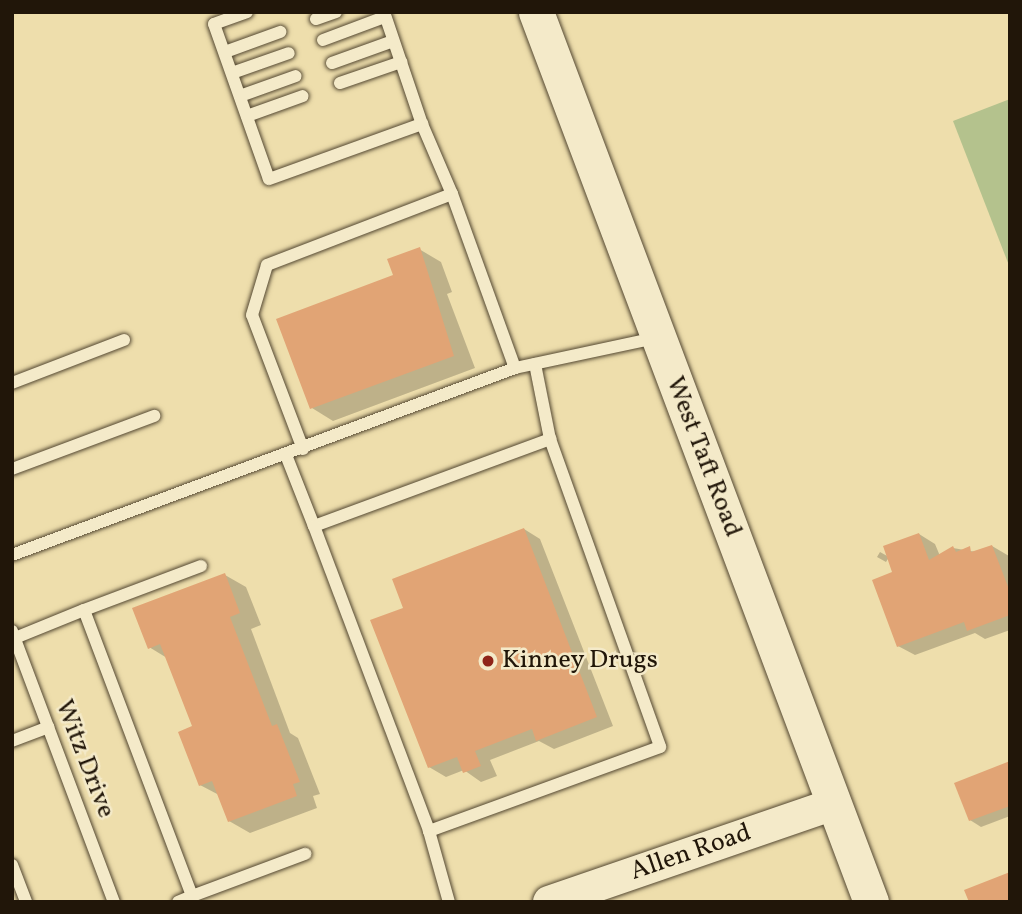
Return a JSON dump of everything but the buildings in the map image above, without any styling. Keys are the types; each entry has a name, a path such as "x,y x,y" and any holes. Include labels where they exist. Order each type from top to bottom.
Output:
{"main road":[{"name":"West Taft Road","path":"536,12 871,902"}],"street":[{"name":"Allen Road","path":"549,902 834,804"}],"lane":[{"path":"247,12 214,24 269,179 422,124"},
{"path":"316,19 336,12"},
{"path":"323,40 385,15 422,124 452,194 516,368"},
{"path":"225,52 280,32"},
{"path":"332,63 393,41"},
{"path":"232,73 289,52"},
{"path":"340,83 401,62"},
{"path":"240,96 296,76"},
{"path":"247,116 303,96"},
{"path":"303,449 252,315 267,265 452,194"},
{"path":"12,555 516,368 659,337"},
{"path":"12,383 124,340"},
{"path":"429,831 660,747 550,439 535,364"},
{"path":"12,469 154,416"},
{"path":"314,526 550,439"},
{"path":"286,455 429,831 449,902"},
{"path":"14,641 84,610 201,566"},
{"path":"84,610 192,896"},
{"name":"Witz Drive","path":"14,641 114,902"},
{"path":"12,741 48,727"},
{"path":"178,902 305,854"},
{"path":"12,864 26,902"}],"green space":[{"path":"1010,99 1010,268 953,121"}],"place":[{"name":"Kinney Drugs","path":"488,661"}]}
